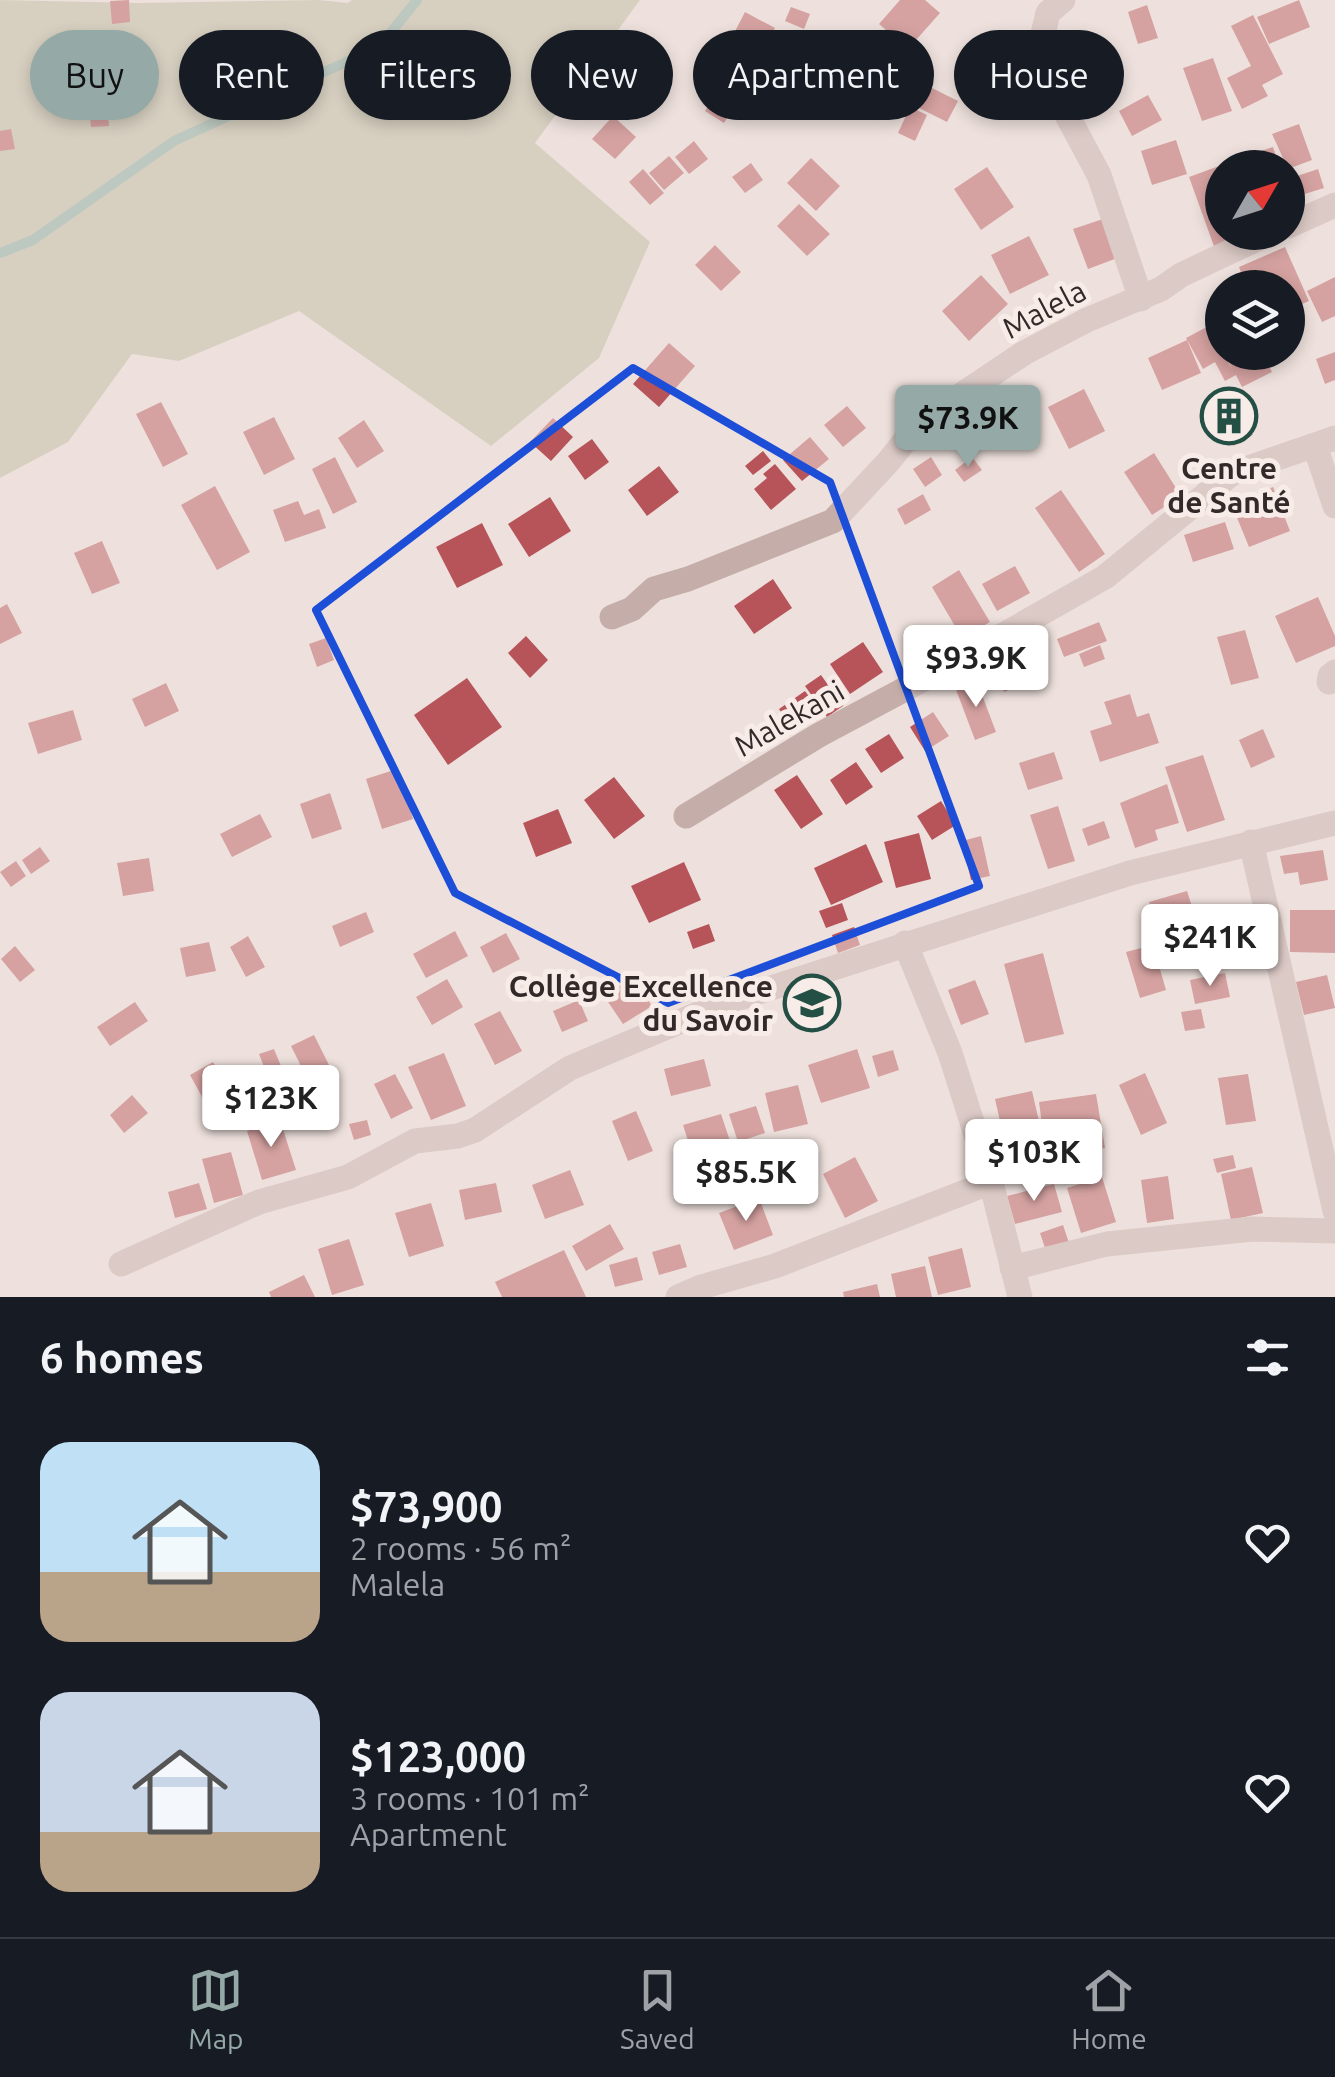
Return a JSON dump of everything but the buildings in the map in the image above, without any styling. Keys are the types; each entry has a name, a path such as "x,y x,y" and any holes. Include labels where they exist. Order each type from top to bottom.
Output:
{"street":[{"path":"1063,0 1048,13 1037,58 1100,175 1141,299"},
{"path":"1305,218 1335,205"},
{"name":"Malela","path":"612,617 632,609 654,589 833,521 918,424 1024,353 1087,320 1141,299 1234,250"},
{"path":"1325,442 1335,506"},
{"name":"Malekani","path":"686,816 820,735 1105,577 1231,474 1325,442"},
{"path":"121,1264 259,1202 348,1177 415,1141 475,1130 570,1068 724,1003 1130,872 1335,823"},
{"path":"1251,842 1335,1211"},
{"path":"905,944 950,1052 1020,1297"},
{"path":"678,1297 700,1286 775,1266 990,1182"},
{"path":"1012,1268 1107,1244 1253,1229 1335,1231"}],"highlighted area":[{"path":"633,368 830,482 979,886 668,1003 455,893 316,610"}],"green space":[{"path":"0,0 640,0 618,30 531,30 531,120 552,120 535,143 650,242 599,358 491,446 299,311 179,361 132,354 68,442 0,478"}],"waterway":[{"path":"0,253 33,240 174,141 379,47 417,0"}],"place":[{"name":"Centre de Santé","path":"1229,416"},
{"name":"Collėge Excellence du Savoir","path":"812,1003"}]}
